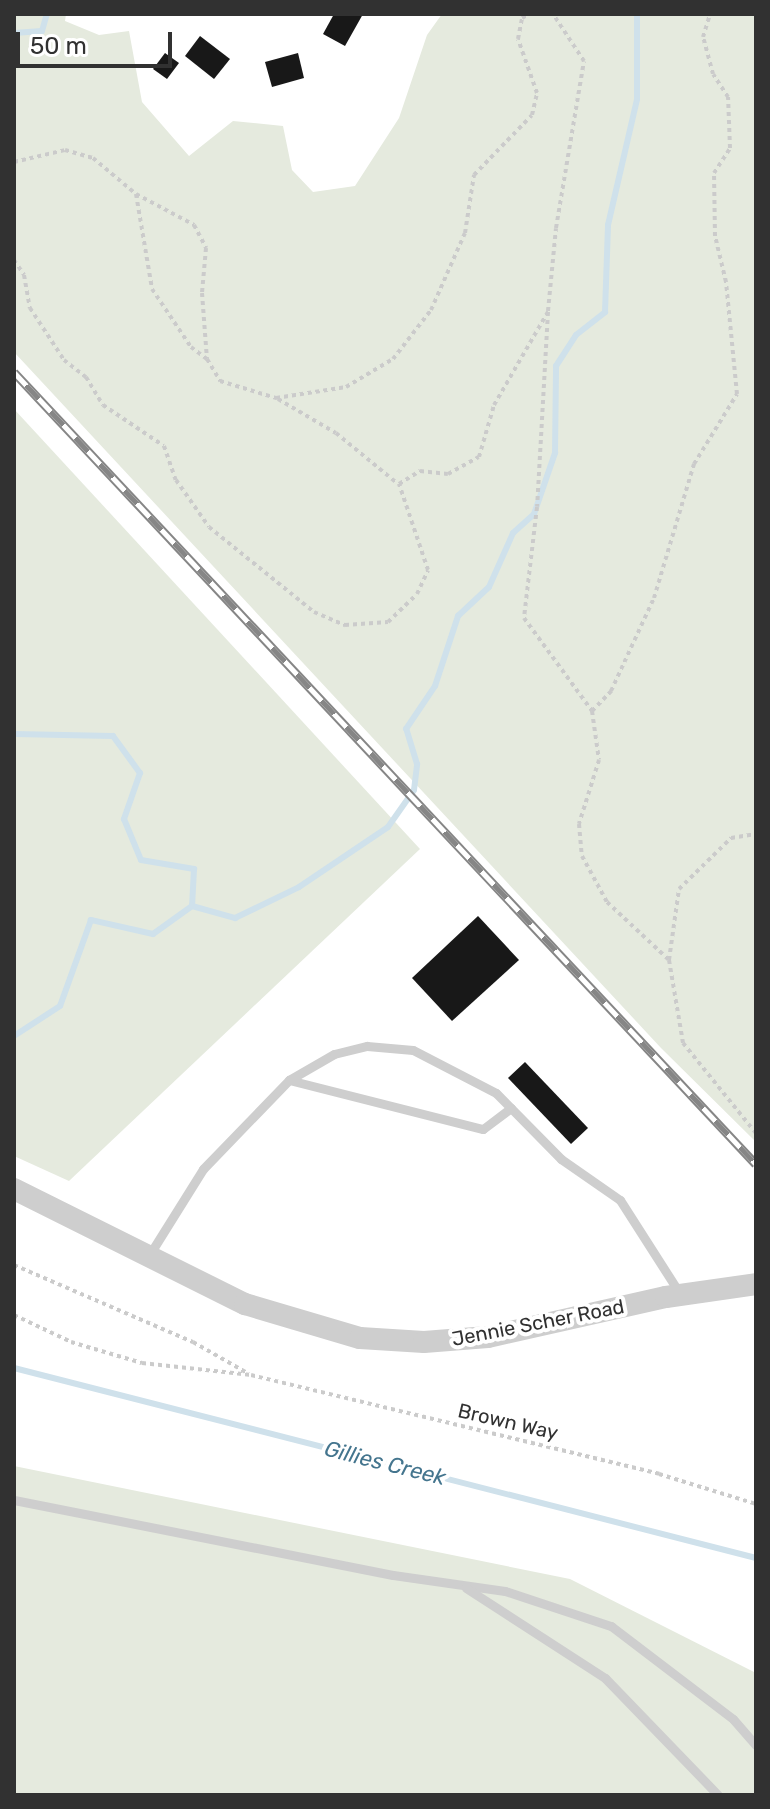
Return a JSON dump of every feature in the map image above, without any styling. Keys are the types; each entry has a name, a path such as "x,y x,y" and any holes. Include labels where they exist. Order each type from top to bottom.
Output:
{"street":[{"name":"Jennie Scher Road","path":"14,1189 148,1257 287,1320 393,1341 488,1337 681,1295 756,1284"}],"lane":[{"path":"148,1257 203,1169 289,1080 334,1054 367,1046 413,1050 496,1093 561,1159 620,1200 681,1295"},
{"path":"289,1080 483,1129 511,1108"},
{"path":"14,1500 505,1591 611,1626 733,1719 756,1745"},
{"path":"462,1585 605,1678 718,1795"}],"path":[{"path":"276,398 346,387 393,359 431,310 465,233 474,175 532,115 537,93 518,39 522,18 529,14"},
{"path":"553,14 584,61 558,213 548,312 537,507 524,618 592,711 599,760 579,824 582,856 607,902 669,960"},
{"path":"592,711 611,691 654,598 694,464 737,394 726,282 715,236 714,173 730,148 728,97 713,74 703,37 710,14"},
{"path":"14,162 65,150 111,169 136,194 167,207 194,225 203,238 207,359"},
{"path":"14,260 24,275 30,308 64,360 86,377 103,405 117,418 164,446 176,480 209,527 330,622 388,622 417,594 428,570 399,484 336,433 276,398 220,381 207,359 191,347 152,289 136,194"},
{"path":"399,484 420,471 448,474 479,457 494,405 548,312"},
{"path":"756,834 731,838 679,889 669,960 683,1043 756,1133"},
{"name":"Brown Way","path":"14,1265 193,1342 251,1375"},
{"name":"Brown Way","path":"14,1315 71,1342 142,1363 251,1375 659,1474 756,1504"}],"shaded area":[{"path":"14,14 66,14 65,21 99,35 129,31 142,102 189,156 233,121 283,126 292,170 313,192 355,186 399,118 427,35 442,14 756,14 756,1142 661,1048 14,352"},
{"path":"14,409 420,849 69,1181 14,1156"},
{"path":"14,1466 570,1579 756,1673 756,1795 14,1795"}],"building":[{"path":"334,14 363,14 345,46 323,34"},
{"path":"200,36 230,59 214,79 185,56"},
{"path":"165,53 179,63 167,79 153,69"},
{"path":"298,53 304,78 272,87 265,62"},
{"path":"478,916 519,960 452,1021 412,978"},
{"path":"525,1062 588,1128 571,1144 508,1078"}],"waterway":[{"path":"14,33 42,31 47,14"},
{"path":"192,906 235,918 299,887 388,827 414,790 417,764 406,729 435,686 458,616 489,587 513,533 534,514 555,453 556,366 576,335 605,312 608,225 637,99 637,14"},
{"name":"Gillies Creek","path":"14,734 113,736 140,773 124,819 141,860 194,869 192,906 153,934 91,920 60,1006 14,1036"},
{"name":"Gillies Creek","path":"14,1368 756,1558"}],"railway":[{"path":"14,372 756,1164"}]}
